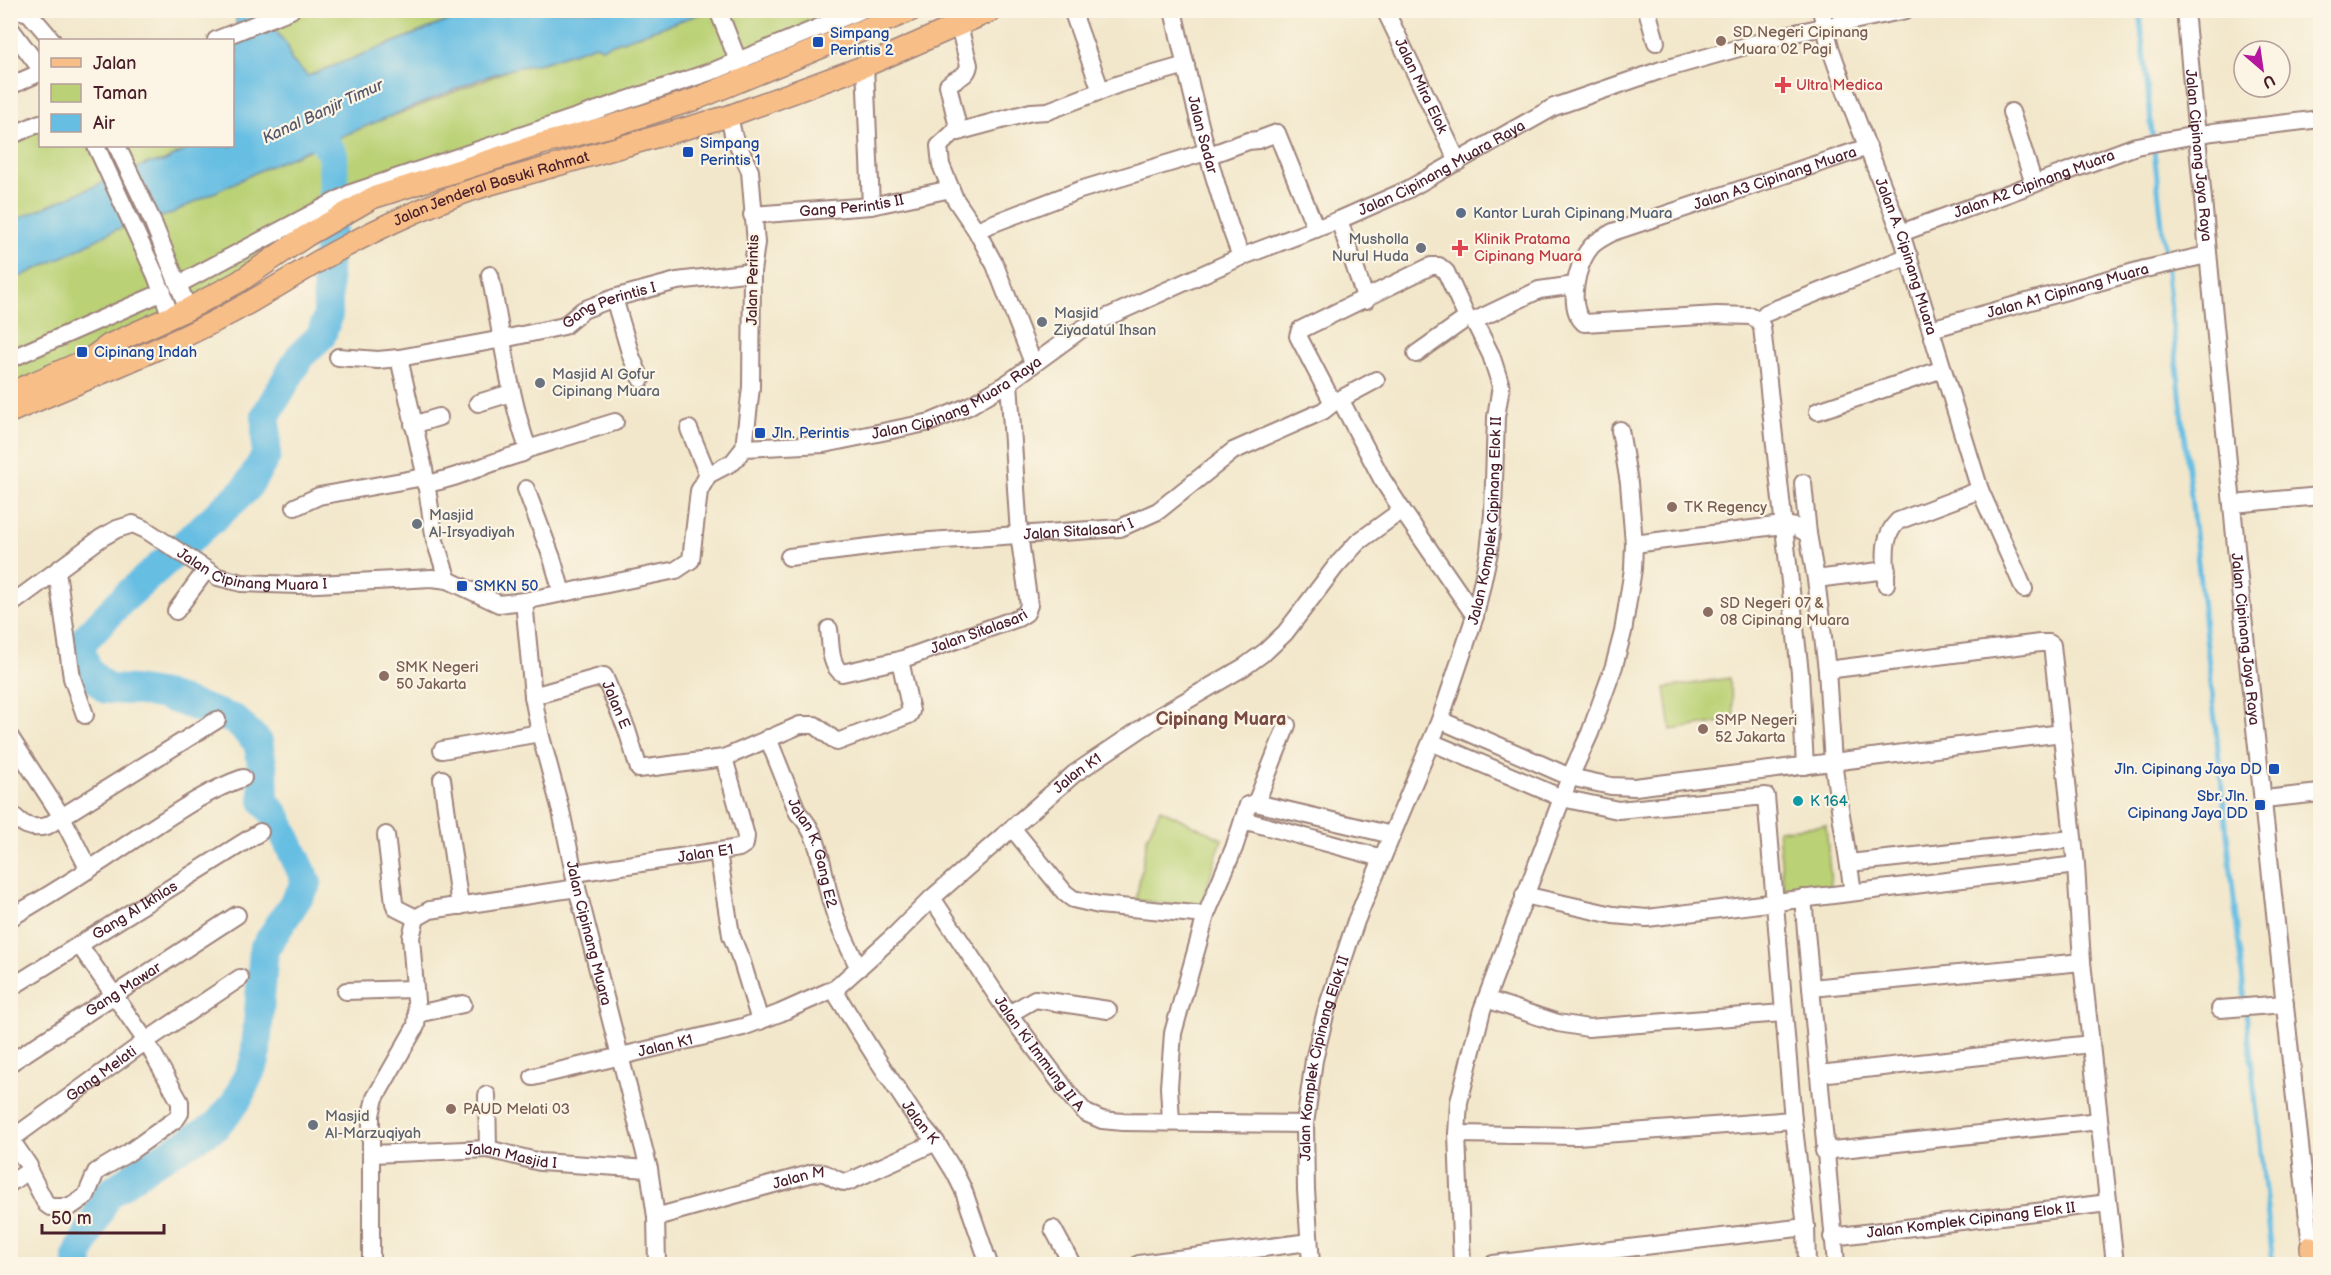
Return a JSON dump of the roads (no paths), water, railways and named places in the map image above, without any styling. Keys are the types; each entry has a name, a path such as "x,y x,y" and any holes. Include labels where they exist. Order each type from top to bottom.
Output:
{"main road":[{"name":"Jalan Jenderal Basuki Rahmat","path":"10,393 92,357 109,345 179,313 240,281 306,236 372,198 531,147 666,109 742,70 912,10"},
{"name":"Jalan Jenderal Basuki Rahmat","path":"10,412 189,334 280,286 333,253 409,214 487,185 729,116 865,66 993,10"}],"street":[{"path":"218,39 291,10"},
{"path":"718,10 742,70"},
{"path":"176,276 351,193 742,70 861,10"},
{"path":"1072,10 1101,91"},
{"name":"Jalan Sadar","path":"1173,10 1207,154 1224,211 1241,256"},
{"name":"Jalan Mira Elok","path":"1385,10 1458,162"},
{"path":"1647,10 1656,42"},
{"name":"Jalan Cipinang Muara Raya","path":"744,448 824,444 931,422 969,406 1009,381 1083,327 1241,256 1340,220 1407,190 1554,107 1660,70 1775,38 1824,18 1906,10"},
{"path":"26,11 51,39"},
{"name":"Jalan Cipinang Jaya Raya","path":"2184,11 2240,589 2285,1004 2315,1253"},
{"name":"Jalan A. Cipinang Muara","path":"1824,18 1830,46 1901,233 1980,490 2024,590"},
{"path":"959,26 969,65 966,75 948,85 959,132"},
{"path":"10,28 39,67"},
{"path":"1034,363 995,265 976,230 955,199 941,165 939,146 949,136 959,132 1031,112 1048,111 1101,91 1185,65"},
{"path":"865,66 871,206"},
{"path":"10,86 37,74 39,70"},
{"path":"2011,112 2034,184"},
{"name":"Jalan Perintis","path":"729,116 733,134 750,171 756,243 752,272 751,387 744,448"},
{"name":"Jalan A2 Cipinang Muara","path":"1901,233 2136,146 2320,119"},
{"path":"10,136 39,123"},
{"path":"976,230 1111,180 1277,133 1316,229"},
{"path":"96,147 163,292 179,313"},
{"path":"117,147 176,276 179,313"},
{"name":"Jalan A3 Cipinang Muara","path":"1575,285 1582,259 1591,246 1613,232 1868,147"},
{"name":"Gang Perintis II","path":"752,215 871,206 951,189"},
{"path":"1340,220 1366,300 1300,330 1298,336 1336,401 1355,424 1382,479 1475,616"},
{"name":"Jalan A1 Cipinang Muara","path":"1931,329 2145,269 2207,255"},
{"path":"1766,313 1908,256"},
{"name":"Jalan Komplek Cipinang Elok II","path":"1311,1264 1305,1124 1314,1060 1326,1011 1356,921 1440,720 1475,616 1489,552 1493,514 1496,417 1501,386 1491,355 1446,272 1439,266 1431,266 1366,300"},
{"name":"Gang Perintis I","path":"338,357 378,360 399,358 503,339 564,326 583,310 614,298 677,281 752,272"},
{"path":"490,275 511,393 528,449 615,422"},
{"path":"1416,354 1471,320 1539,290 1575,285 1577,311 1584,323 1717,315 1751,316 1758,320 1762,327 1800,673 1805,766"},
{"path":"10,359 163,292"},
{"path":"614,298 631,356 641,379"},
{"path":"399,358 425,480 435,541 448,580"},
{"path":"1818,411 1943,369"},
{"name":"Jalan Sitalasari I","path":"789,557 901,543 1120,528 1158,511 1233,451 1323,411 1336,401 1376,380"},
{"name":"Jalan Sitalasari","path":"906,657 1018,618 1026,613 1029,605 1019,534 1009,381"},
{"path":"478,403 511,393"},
{"path":"413,425 439,417"},
{"path":"689,429 708,475"},
{"path":"1462,1264 1459,1102 1486,999 1570,777 1590,733 1614,666 1623,632 1633,569 1634,544 1629,483 1620,430"},
{"path":"524,601 676,570 685,565 691,560 695,539 699,491 708,475 732,462 744,448"},
{"path":"295,507 319,496 470,473 523,453"},
{"path":"1803,483 1827,670 1833,763 1853,892"},
{"path":"526,489 552,558 562,593"},
{"path":"1816,579 1886,577 1886,538 1890,529 1898,521 1980,490"},
{"path":"2233,504 2320,496"},
{"name":"Jalan K1","path":"533,1077 760,1021 836,988 932,898 1074,774 1111,747 1244,667 1266,651 1285,633 1336,566 1358,542 1402,510"},
{"name":"Jalan Cipinang Muara I","path":"10,605 101,537 132,524 146,530 203,568 229,581 277,585 325,585 401,579 448,580 499,604 524,601"},
{"path":"1634,544 1782,525 1796,526 1808,534"},
{"path":"176,611 203,568"},
{"path":"57,572 72,678 85,716"},
{"name":"Jalan Cipinang Muara","path":"524,601 533,696 540,733 648,1169 656,1217 657,1264"},
{"path":"724,758 800,725 815,725 837,742 909,715 911,711 906,657 842,673 836,670 833,661 829,628"},
{"path":"1827,670 2049,643 2053,647 2076,865 2082,962 2115,1264"},
{"name":"Jalan E","path":"533,696 604,676 627,730 639,769 724,758"},
{"path":"10,812 21,824 34,829 47,826 217,720"},
{"path":"1440,720 1570,777 1611,786 1635,787 2062,733"},
{"path":"1256,803 1287,725"},
{"path":"442,750 540,733"},
{"path":"10,737 62,817 89,870"},
{"name":"Jalan K. Gang E2","path":"768,738 798,813 806,820 821,855 832,906 843,938 859,968"},
{"path":"1431,742 1562,798 1618,810 1766,796"},
{"name":"Jalan E1","path":"416,918 430,910 460,906 739,848 745,844 746,836 724,758"},
{"path":"1765,771 1783,1013 1806,1227 1807,1264"},
{"path":"11,916 89,870 186,806 215,789 243,778"},
{"path":"442,778 460,906"},
{"path":"2264,799 2320,794"},
{"path":"1171,1121 1169,1087 1173,1033 1206,915 1234,848 1248,805 1256,803 1392,835"},
{"path":"1243,820 1382,858"},
{"path":"1013,829 1065,893 1073,898 1099,905 1206,915"},
{"name":"Gang Al Ikhlas","path":"10,988 260,832"},
{"path":"371,1264 371,1115 375,1098 416,1026 417,1014 411,937 416,918 396,908 394,903 386,835"},
{"path":"1849,864 2073,839"},
{"path":"718,852 731,935 760,1021"},
{"path":"1524,895 1613,915 1647,918 2076,865"},
{"name":"Jalan Ki Immung II A","path":"932,898 1009,1014 1060,1084 1086,1113 1102,1120 1123,1122 1305,1124"},
{"path":"1803,898 1824,1151 1836,1264"},
{"name":"Gang Mawar","path":"10,1063 237,915"},
{"path":"10,1183 29,1171 46,1204 50,1207 70,1207 86,1196 96,1172 128,1153 176,1119 180,1113 180,1102 146,1041 80,946"},
{"path":"1811,988 2082,962"},
{"name":"Gang Melati","path":"29,1171 30,1166 12,1141 13,1137 146,1041 240,978"},
{"name":"Jalan K","path":"836,988 838,997 873,1053 916,1118 936,1142 963,1189 989,1264"},
{"path":"346,991 414,989"},
{"path":"1009,1014 1035,999 1108,1010"},
{"path":"1486,999 1558,1023 1588,1028 1783,1013"},
{"path":"417,1014 463,1004"},
{"path":"2236,1007 2285,1004"},
{"path":"1819,1074 2091,1044"},
{"path":"487,1095 488,1149"},
{"path":"1458,1134 1577,1136 1793,1120"},
{"path":"1824,1151 2099,1121"},
{"name":"Jalan M","path":"656,1217 813,1173 826,1172 841,1182 848,1182 936,1142"},
{"name":"Jalan Masjid I","path":"372,1154 488,1149 540,1162 648,1169"},
{"name":"Jalan Komplek Cipinang Elok II","path":"1832,1237 2108,1203"},
{"path":"1493,1264 1806,1227"},
{"path":"1053,1229 1072,1264"},
{"path":"1139,1264 1309,1242"}],"water":[{"name":"Kanal Banjir Timur","path":"236,11 267,11 279,35 288,46 291,60 308,76 448,21 483,11 708,11 602,48 596,45 542,63 514,68 483,78 267,167 168,215 115,230 11,281 10,222 149,163 163,162 191,147 234,147 234,85 237,74"}],"waterway":[{"path":"2139,10 2273,1264"},
{"name":"Kanal Banjir Timur","path":"79,1264 77,1257 107,1195 152,1163 216,1126 236,1102 255,1061 264,949 307,883 276,816 264,801 263,770 258,742 235,720 164,695 134,690 107,689 87,670 79,645 122,600 246,489 266,456 266,415 300,356 321,336 328,315 327,267 334,205 333,155 303,111"}],"place":[{"name":"SD Negeri Cipinang Muara 02 Pagi","path":"1721,41"},
{"name":"Simpang Perintis 2","path":"818,42"},
{"name":"Ultra Medica","path":"1783,85"},
{"name":"Simpang Perintis 1","path":"688,152"},
{"name":"Kantor Lurah Cipinang Muara","path":"1461,213"},
{"name":"Musholla Nurul Huda","path":"1421,248"},
{"name":"Klinik Pratama Cipinang Muara","path":"1460,248"},
{"name":"Masjid Ziyadatul Ihsan","path":"1042,322"},
{"name":"Cipinang Indah","path":"82,352"},
{"name":"Masjid Al Gofur Cipinang Muara","path":"540,383"},
{"name":"Jln. Perintis","path":"760,433"},
{"name":"TK Regency","path":"1672,507"},
{"name":"Masjid Al-Irsyadiyah","path":"417,524"},
{"name":"SMKN 50","path":"462,586"},
{"name":"SD Negeri 07 & 08 Cipinang Muara","path":"1708,612"},
{"name":"SMK Negeri 50 Jakarta","path":"384,676"},
{"name":"SMP Negeri 52 Jakarta","path":"1703,729"},
{"name":"Jln. Cipinang Jaya DD","path":"2274,769"},
{"name":"K 164","path":"1798,801"},
{"name":"Sbr. Jln. Cipinang Jaya DD","path":"2260,805"},
{"name":"PAUD Melati 03","path":"451,1109"},
{"name":"Masjid Al-Marzuqiyah","path":"313,1125"}],"district":[{"name":"Cipinang Muara","path":"1221,719"}]}
